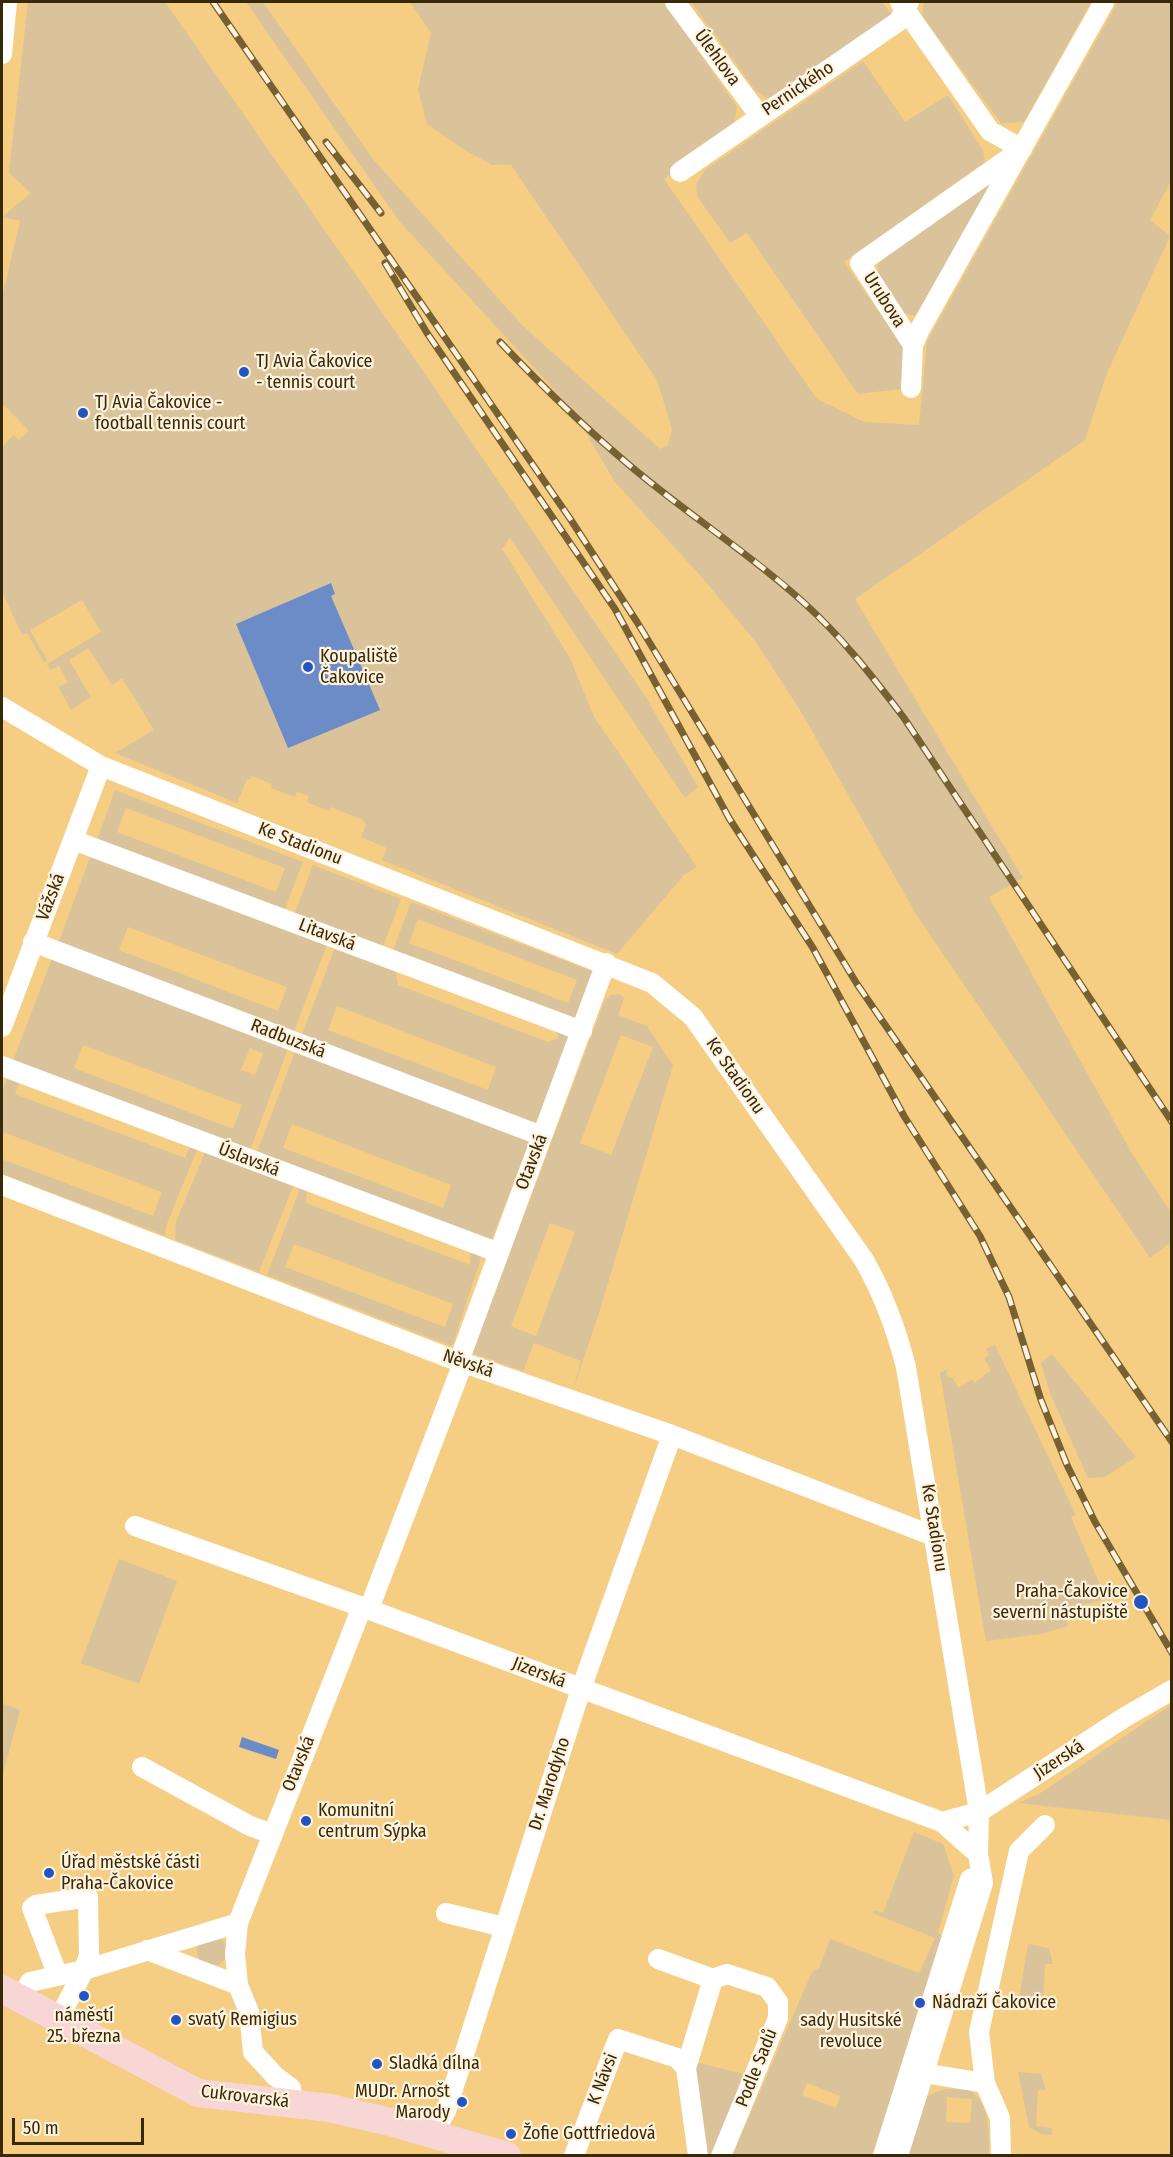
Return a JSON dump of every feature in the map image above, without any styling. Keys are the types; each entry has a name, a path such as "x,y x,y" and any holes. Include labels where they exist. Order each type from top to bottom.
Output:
{"street":[{"path":"2,54 7,2"},
{"name":"Úlehlova","path":"675,2 759,116"},
{"name":"Urubova","path":"1022,149 860,263 913,345 1104,2"},
{"path":"905,4 990,131 1022,149"},
{"name":"Pernického","path":"680,172 898,21 905,4"},
{"path":"911,388 913,345"},
{"name":"Ke Stadionu","path":"2,707 100,766 652,982 693,1017 864,1260 881,1289 895,1324 906,1367 936,1537 979,1812 978,1854 983,1883 916,2073 883,2156"},
{"name":"Vážská","path":"2,1027 100,766"},
{"name":"Litavská","path":"73,840 582,1031"},
{"name":"Radbuzská","path":"33,942 542,1136"},
{"name":"Otavská","path":"238,1923 272,1834 366,1608 461,1362 497,1252 606,963"},
{"name":"Úslavská","path":"2,1066 497,1252"},
{"name":"Něvská","path":"2,1185 461,1362 672,1435 936,1537"},
{"name":"Dr. Marodyho","path":"426,2144 446,2111 581,1689 672,1435"},
{"name":"Jizerská","path":"135,1526 366,1608 942,1822 978,1854"},
{"name":"Jizerská","path":"942,1822 979,1812 1125,1717 1172,1690"},
{"path":"142,1767 250,1826 272,1834"},
{"path":"1002,2156 1000,2118 985,2083 979,2032 1002,1915 1019,1851 1046,1825"},
{"path":"58,1976 31,1912 36,1905 88,1897 89,1954 84,1970 58,2020"},
{"path":"446,1913 504,1927"},
{"path":"11,1994 30,1982 84,1970 238,1923 235,1954 238,1985 249,2012 253,2052 275,2076 291,2088 293,2102"},
{"path":"147,1950 238,1985"},
{"path":"658,1959 713,1979 686,2068 698,2156"},
{"name":"Podle Sadů","path":"713,1979 727,1974 767,1987 778,2002 778,2019 721,2156"},
{"name":"Cukrovarská","path":"11,1994 198,2093 330,2108 426,2144 507,2156"},
{"name":"K Návsi","path":"574,2156 618,2039 677,2058 686,2068"},
{"path":"916,2073 985,2083"},
{"name":"Ke Stadionu","path":"898,2156 916,2073"}],"green space":[{"path":"28,2 165,2 430,381 647,699 698,787 685,798 510,538 502,549 570,658 594,717 697,867 684,875 617,954 382,860 387,848 361,837 366,825 363,820 331,807 329,811 307,802 309,796 297,792 295,797 271,788 272,784 252,776 250,780 247,779 237,803 115,753 154,730 122,678 112,685 88,648 69,660 91,697 71,710 50,671 59,687 68,682 59,666 50,670 47,664 101,632 82,600 30,630 47,660 44,662 27,633 22,635 2,591 3,446 14,435 19,440 29,431 2,403 2,298 20,221 2,217 31,193 9,173"},
{"path":"246,2 263,2 372,158 523,326 660,449 668,445 672,429 657,380 511,165 492,165 468,152 427,124 418,89 431,33 410,2 664,2 737,107 734,125 664,179 817,399 864,422 919,425 927,341 1118,2 1171,2 1171,181 1150,220 1170,236 1107,373 1085,440 855,599 1023,878 989,897 1130,1150 1171,1213 1171,1242 1150,1258 916,914 800,710 755,641 706,582 615,482 571,408 400,222"},
{"path":"691,2 882,2 892,15 777,97 768,98 756,91"},
{"path":"924,2 1091,2 1024,122 1001,123 922,16"},
{"path":"863,61 905,122 948,95 983,150 985,162 844,262 906,350 901,389 858,394 747,233 730,243 697,196 696,185 705,170"},
{"path":"983,186 989,186 925,311 915,316 900,312 878,277 878,265 884,254"},
{"path":"115,790 303,862 284,911 97,840","holes":["126,808 285,868 276,892 117,832"]},
{"path":"92,852 328,942 293,1034 58,944","holes":["128,927 287,987 278,1011 119,950"]},
{"path":"313,865 401,899 382,949 294,915"},
{"path":"411,902 594,972 575,1022 392,953","holes":["418,919 577,980 568,1003 409,943"]},
{"path":"336,945 395,967 398,985 548,1042 558,1038 557,1030 569,1038 535,1126 301,1037","holes":["337,1006 496,1067 488,1090 328,1030"]},
{"path":"53,956 289,1046 249,1153 12,1063","holes":["83,1045 242,1105 233,1129 74,1068","250,1048 263,1054 255,1075 241,1070"]},
{"path":"619,994 624,998 618,1015 647,1026 673,1065 600,1310 573,1390 581,1361 534,1343 523,1371 472,1353 605,1000 611,995","holes":["621,1035 653,1047 611,1155 580,1143","550,1223 575,1232 536,1336 511,1326"]},
{"path":"296,1049 529,1142 490,1244 256,1155","holes":["292,1124 451,1185 443,1208 283,1148"]},
{"path":"8,1075 20,1080 15,1094 185,1158 191,1144 198,1147 165,1229 166,1236 2,1174 2,1159 153,1216 162,1192 3,1132 2,1134 2,1092"},
{"path":"206,1150 294,1184 259,1272 175,1240 176,1222"},
{"path":"301,1186 307,1189 306,1203 470,1265 471,1251 482,1255 452,1346 267,1275","holes":["294,1244 453,1304 445,1327 285,1267"]},
{"path":"995,1345 1076,1515 1071,1517 1106,1599 1065,1609 1068,1626 1041,1634 986,1641 940,1373 948,1369 946,1374 949,1378 952,1377 958,1388 972,1380 974,1383 991,1370 984,1358 989,1355 986,1349"},
{"path":"1052,1354 1136,1457 1105,1477 1088,1478 1050,1393 1041,1363"},
{"path":"119,1559 177,1581 139,1684 81,1663"},
{"path":"2,1703 20,1710 2,1778"},
{"path":"1171,1705 1171,1820 1018,1803 1039,1794"},
{"name":"sady Husitské revoluce","path":"914,1832 943,1844 954,1876 938,1933 944,1937 872,2155 732,2156 812,1972 819,1968 830,1939 919,1973 935,1938 873,1913 874,1910 883,1913","holes":["807,2083 840,2096 836,2108 802,2095"]},
{"path":"212,1936 218,1937 226,1945 226,1957 218,1965 212,1966 206,1965 198,1957 197,1951 198,1945 206,1937"},
{"path":"1028,1944 1049,1948 1053,1964 1045,1964 1043,2000 1059,2002 1058,2008 1029,2007 1022,2003 1020,1994"},
{"path":"697,2064 747,2075 717,2155 704,2155 693,2075"},
{"path":"1018,2072 1041,2074 1046,2090 1038,2090 1036,2126 1052,2128 1052,2135 1041,2134 1029,2127"},
{"path":"947,2089 969,2090 976,2096 987,2119 989,2155 907,2156 926,2098 935,2092","holes":["947,2097 972,2099 970,2123 946,2122"]}],"water":[{"name":"Koupaliště Čakovice","path":"331,583 335,594 331,596 380,710 288,748 236,624"},
{"path":"242,1737 279,1750 276,1759 239,1747"}],"railway":[{"path":"213,2 571,520 637,622 857,984 1172,1442"},
{"path":"326,142 381,213"},
{"path":"385,263 427,333 615,609 729,818 813,948 904,1116 980,1236 1009,1297 1041,1400 1067,1465 1095,1522 1172,1653"},
{"path":"500,342 562,405 611,450 782,584 817,615 856,657 904,718 1172,1122"}],"place":[{"name":"TJ Avia Čakovice - tennis court","path":"244,372"},
{"name":"TJ Avia Čakovice - football tennis court","path":"83,413"},
{"name":"Koupaliště Čakovice","path":"308,667"},
{"name":"Praha-Čakovice severní nástupiště","path":"1141,1602"},
{"name":"Komunitní centrum Sýpka","path":"306,1821"},
{"name":"Úřad městské části Praha-Čakovice","path":"49,1873"},
{"name":"náměstí 25. března","path":"84,1996"},
{"name":"Nádraží Čakovice","path":"920,2003"},
{"name":"svatý Remigius","path":"176,2020"},
{"name":"Sladká dílna","path":"377,2064"},
{"name":"MUDr. Arnošt Marody","path":"462,2102"},
{"name":"Žofie Gottfriedová","path":"511,2134"}]}
